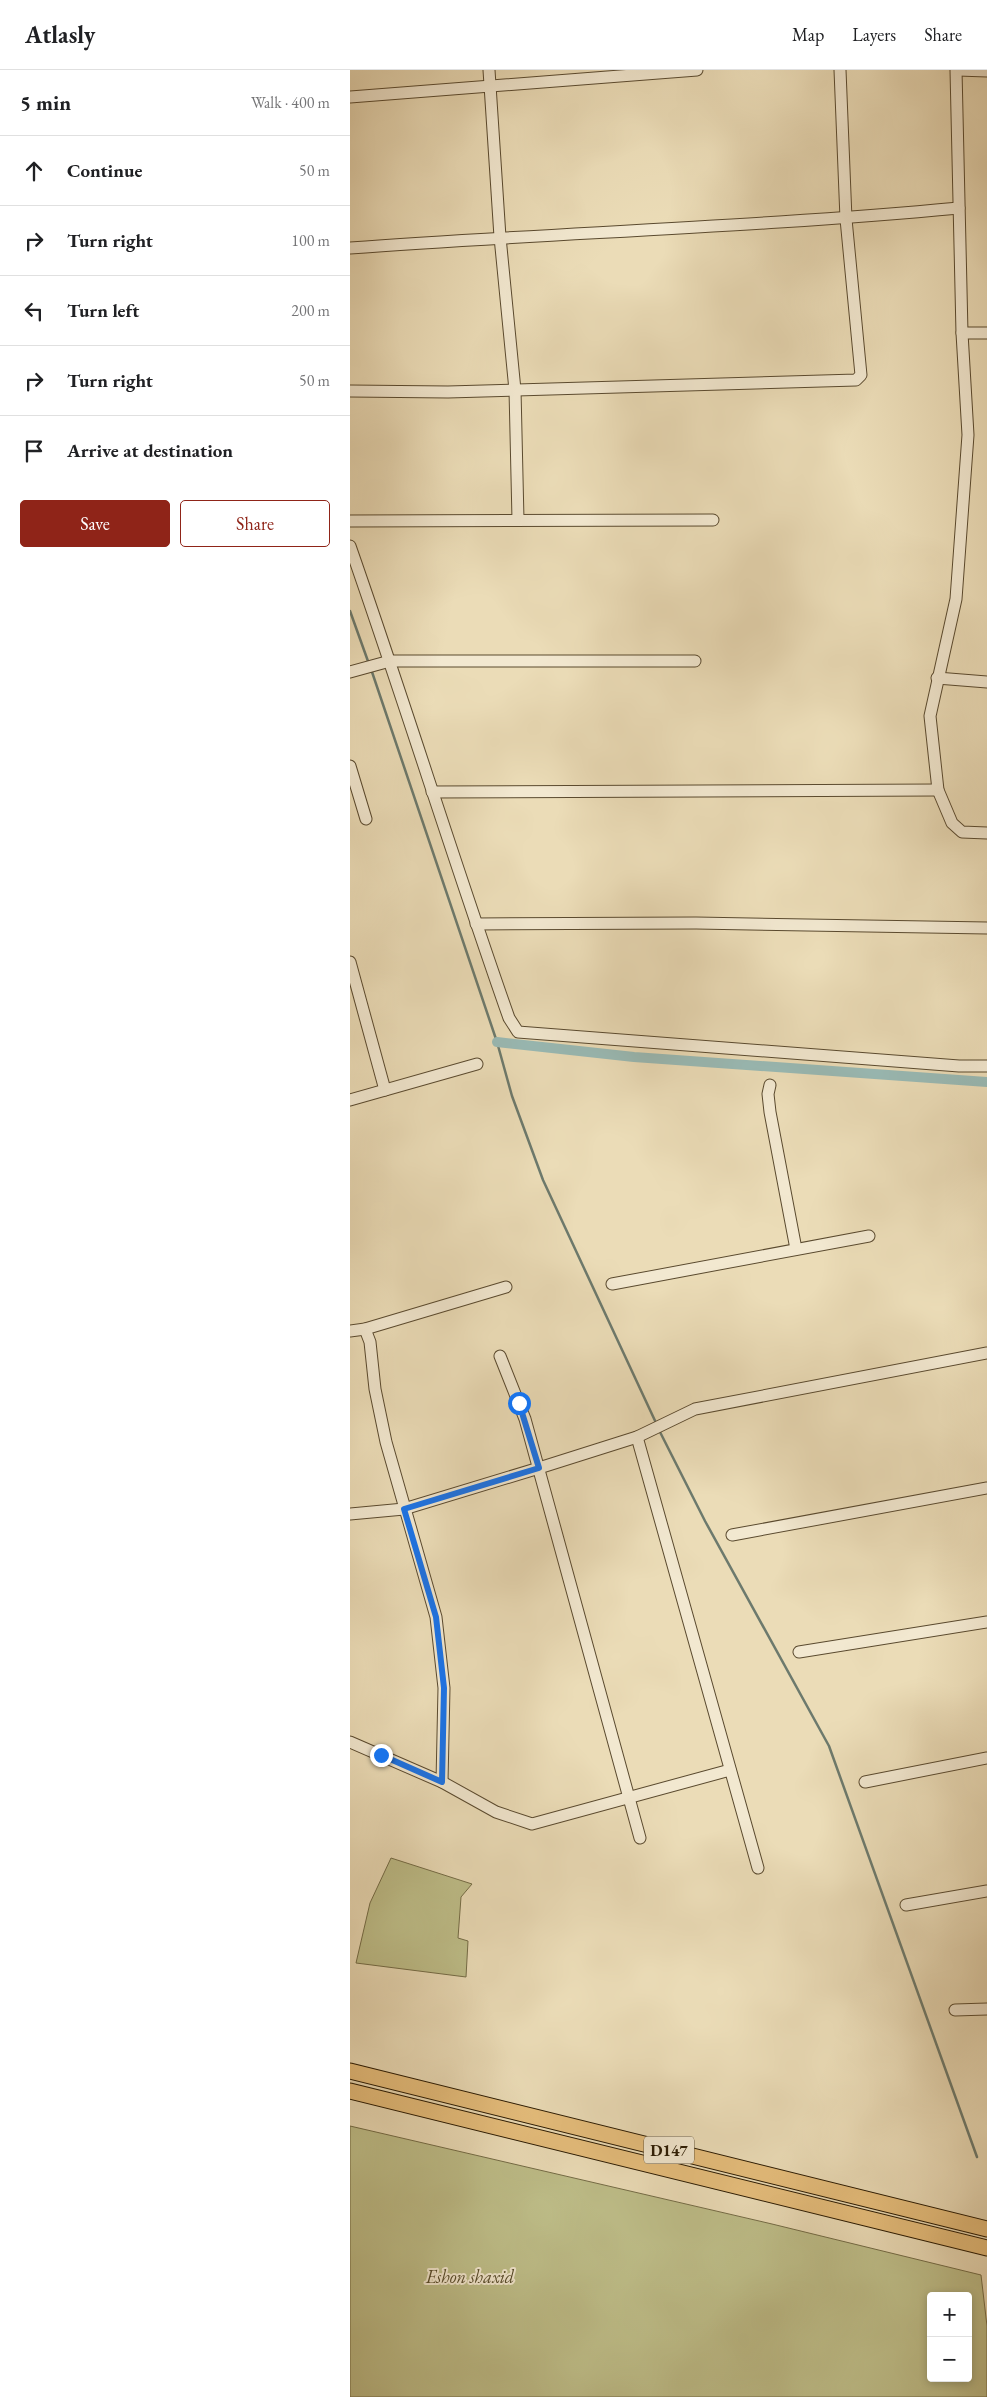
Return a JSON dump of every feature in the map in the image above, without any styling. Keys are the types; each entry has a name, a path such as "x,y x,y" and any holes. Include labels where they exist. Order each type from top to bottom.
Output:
{"main road":[{"name":"D147","path":"350,2071 987,2229"},
{"name":"D147","path":"350,2091 987,2248"}],"street":[{"path":"489,70 500,237 515,390 518,520"},
{"path":"350,97 697,70"},
{"path":"350,391 515,390 856,380 861,375 846,219 840,70"},
{"path":"987,71 957,70 962,333 968,435 956,599 930,716 938,790 952,823 962,832 987,833"},
{"path":"350,248 500,237 846,219 959,208"},
{"path":"962,333 987,333"},
{"path":"350,521 713,520"},
{"path":"350,546 385,662 432,792 509,1018 518,1032 959,1066 987,1066"},
{"path":"350,672 385,662 695,661"},
{"path":"937,678 987,682"},
{"path":"350,766 366,819"},
{"path":"432,792 938,790"},
{"path":"476,924 696,923 987,928"},
{"path":"350,962 385,1090"},
{"path":"350,1100 476,1064"},
{"path":"770,1085 768,1094 770,1112 796,1250"},
{"path":"612,1284 869,1236"},
{"path":"350,1331 365,1329 506,1287"},
{"path":"365,1329 370,1342 375,1389 386,1442 436,1617 444,1688 442,1782"},
{"path":"350,1514 404,1509 539,1468 637,1437 695,1409 987,1353"},
{"path":"500,1356 526,1419 640,1838"},
{"path":"637,1437 758,1868"},
{"path":"732,1535 987,1488"},
{"path":"799,1652 987,1622"},
{"path":"350,1742 442,1782 496,1812 532,1824 730,1770"},
{"path":"865,1782 987,1758"},
{"path":"906,1905 987,1891"},
{"path":"955,2010 987,2009"}],"green space":[{"path":"391,1858 472,1884 461,1897 458,1938 468,1941 466,1977 356,1963 370,1903"},
{"name":"Eshon shaxid","path":"350,2126 772,2224 981,2275 987,2326 987,2397 350,2397"}],"waterway":[{"path":"350,611 369,664"},
{"path":"371,669 497,1042 512,1096 543,1180 657,1425"},
{"path":"497,1042 634,1057 987,1082"},
{"path":"659,1430 705,1521 829,1746 977,2157"}],"route":[{"path":"381,1755 442,1782 444,1688 436,1617 426,1577 404,1509 539,1468 526,1419 519,1403"}]}
